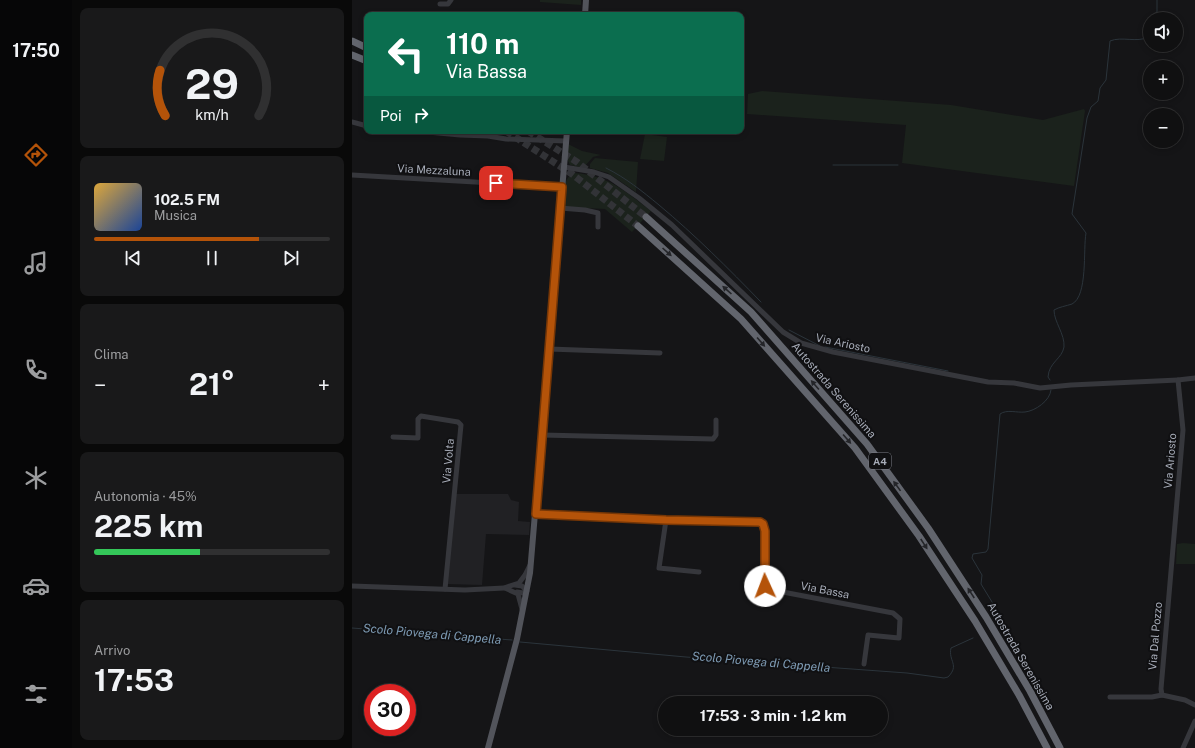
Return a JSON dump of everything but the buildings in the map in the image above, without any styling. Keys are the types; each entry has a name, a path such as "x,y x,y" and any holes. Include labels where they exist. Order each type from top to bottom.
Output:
{"highway":[{"path":"352,42 364,47"},
{"path":"352,55 364,60"},
{"name":"Autostrada Serenissima","path":"646,217 751,312 867,444 928,528 986,617 1030,691 1060,748"},
{"name":"Autostrada Serenissima","path":"638,226 742,319 855,448 920,536 975,621 1019,695 1047,748"}],"main road":[{"path":"488,748 522,617 531,562 567,134"}],"street":[{"path":"440,4 448,4 451,0"},
{"path":"352,122 364,125"},
{"path":"449,134 488,136 506,139 566,141"},
{"name":"Via Ariosto","path":"564,168 594,172 609,177 639,198 672,225 784,332 810,346 988,382 1014,383 1040,388 1195,378"},
{"name":"Via Mezzaluna","path":"352,175 562,187"},
{"path":"560,208 585,210 598,213 598,227"},
{"path":"549,349 660,353"},
{"name":"Via Ariosto","path":"1172,544 1183,430 1178,380"},
{"name":"Via Volta","path":"393,437 418,438 418,419 421,416 458,422 461,425 445,589"},
{"path":"542,435 713,440 716,437 716,420"},
{"name":"Via Bassa","path":"536,514 666,520 760,522 763,524 765,531 764,580 767,589 897,615 901,623 899,638 868,635 864,664"},
{"path":"666,520 659,568 699,572"},
{"name":"Via Dal Pozzo","path":"1162,695 1161,680 1172,544"},
{"path":"516,585 526,575 531,562"},
{"path":"352,586 445,589 504,588 516,585 522,586 527,590 523,593 504,588"},
{"path":"517,592 521,601 522,617"},
{"path":"1110,696 1152,697 1162,695 1185,700 1195,705"},
{"path":"1183,748 1195,721"}],"shaded area":[{"path":"540,0 581,0 581,5 540,2"},
{"path":"762,91 951,105 1043,120 1084,109 1085,111 1074,186 902,163 906,125 747,114 748,94"},
{"path":"645,134 667,137 664,161 640,159"},
{"path":"568,144 582,151 601,155 593,157 583,168 570,165 567,159"},
{"path":"595,158 638,162 636,192 608,173 590,168 590,164"},
{"path":"574,173 597,177 616,185 651,211 632,232 605,209 563,207 567,179"},
{"path":"456,494 508,494 511,500 519,502 518,521 530,522 529,535 486,534 482,585 447,584"},
{"path":"1177,544 1195,544 1195,564 1176,564"}],"waterway":[{"name":"Scolo Piovega di Cappella","path":"1050,380 1048,377 1049,372 1053,364 1061,355 1064,347 1063,337 1054,315 1054,310 1072,304 1081,292 1083,282 1086,233 1072,214 1087,118 1091,107 1098,101 1100,88 1106,80 1110,41 1119,39 1144,39 1149,37 1148,19 1157,12 1157,0"},
{"path":"833,165 898,165"},
{"path":"606,168 634,185 672,216 711,252 761,302"},
{"path":"789,330 820,346"},
{"path":"825,347 948,371"},
{"name":"Scolo Piovega di Cappella","path":"1000,615 981,584 982,575 972,558 973,554 986,552 988,549 1000,414 1009,411 1025,412 1033,410 1045,402 1051,390"},
{"name":"Scolo Piovega di Cappella","path":"352,628 512,640"},
{"name":"Scolo Piovega di Cappella","path":"520,642 686,657 907,673 944,678 948,677 953,669 951,648 973,638"}],"tunnel":[{"path":"511,134 572,174 638,226"},
{"path":"533,134 577,162 646,217"}],"route":[{"path":"496,183 562,187 536,514 666,520 760,522 765,527 765,586"}]}
